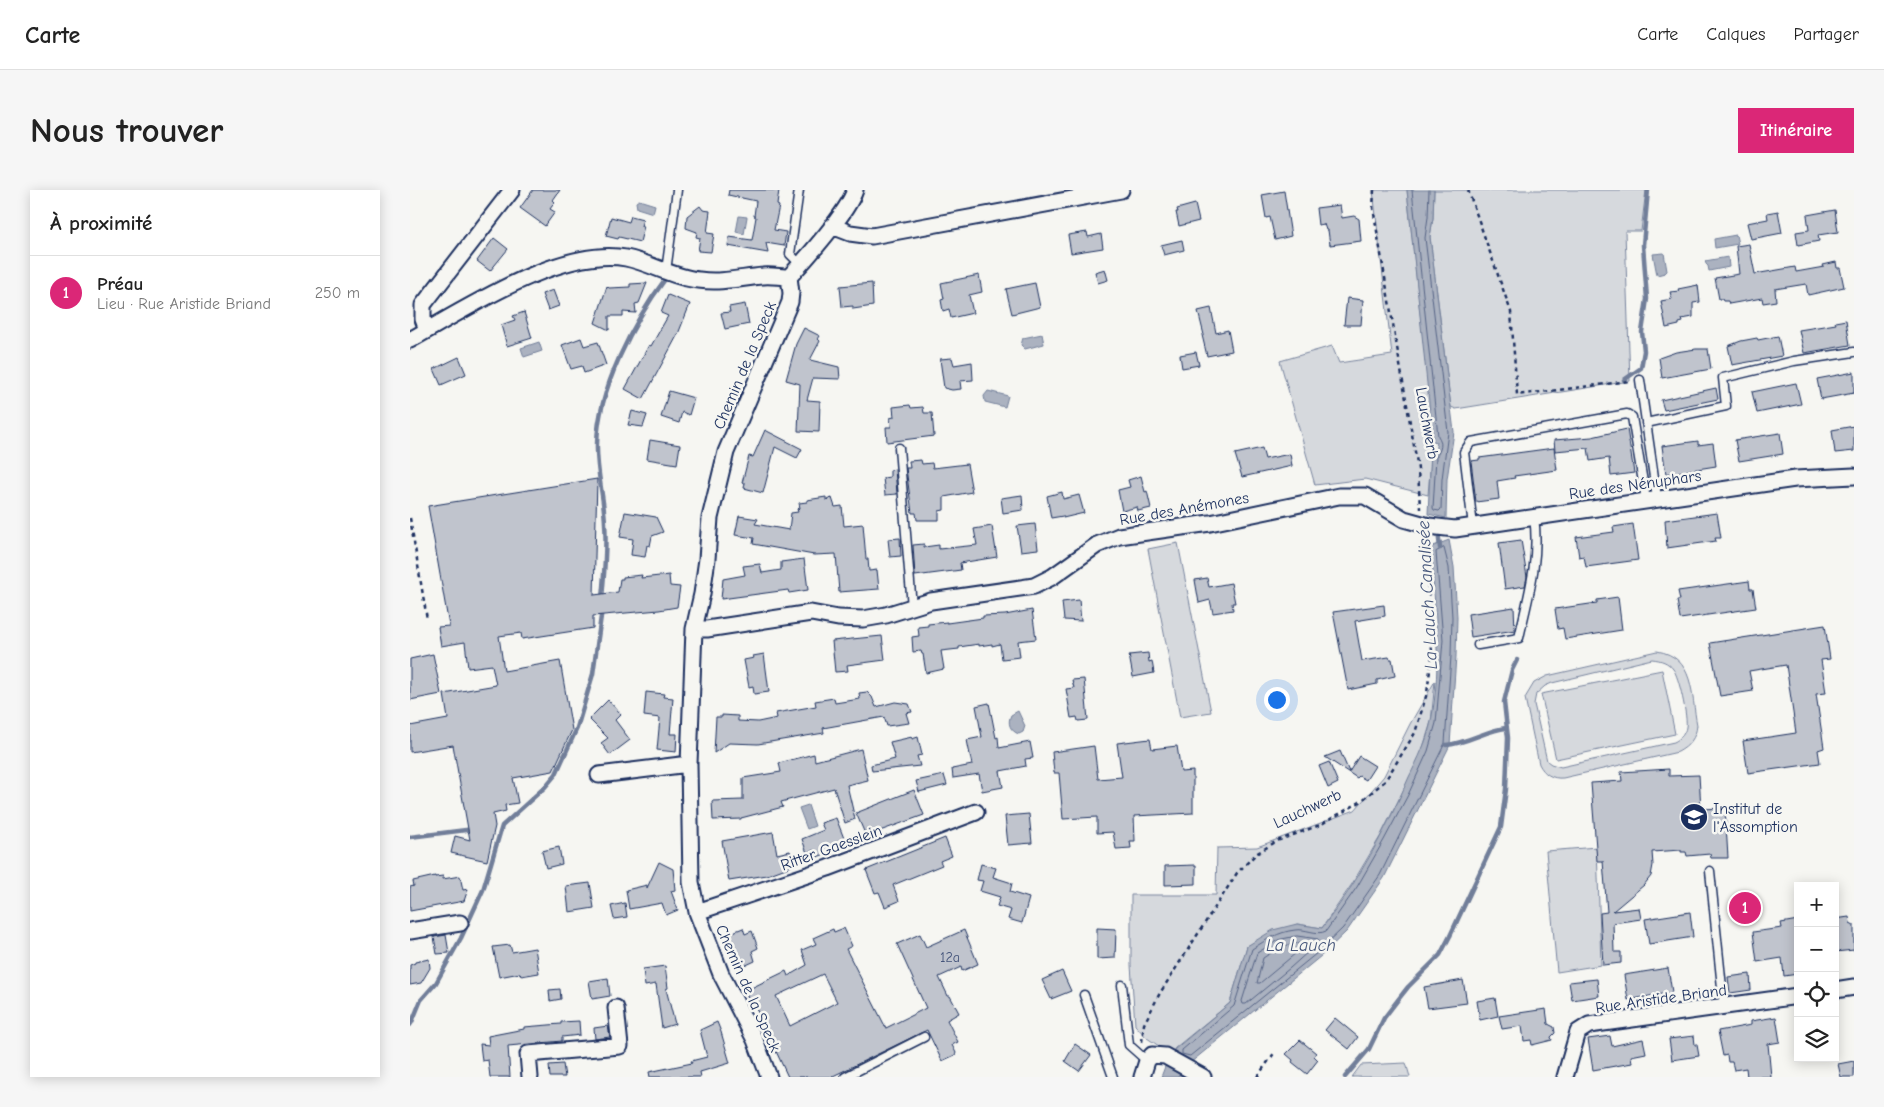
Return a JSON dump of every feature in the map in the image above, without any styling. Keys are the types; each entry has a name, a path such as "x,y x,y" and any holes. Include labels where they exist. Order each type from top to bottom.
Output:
{"street":[{"path":"427,330 423,318 423,305 512,190"},
{"path":"410,340 529,276 565,263 594,257 626,258 705,281 729,282 765,275 789,277 832,226 853,196 855,190"},
{"path":"832,226 850,234 872,236 1121,190"},
{"name":"Chemin de la Speck","path":"770,1077 755,1040 721,974 697,912 691,882 689,764 694,629 702,594 710,518 726,452 790,302 789,277"},
{"name":"Rue des Nénuphars","path":"1425,525 1454,529 1652,499 1795,480 1854,476"},
{"name":"Rue des Anémones","path":"694,629 707,629 811,613 838,618 863,619 886,615 932,601 1034,586 1052,577 1097,545 1119,536 1210,523 1340,496 1365,496 1404,519 1425,525"},
{"path":"600,775 689,764"},
{"name":"Ritter Gaesslein","path":"697,912 828,868 976,812"},
{"path":"410,931 460,923"},
{"path":"1839,989 1854,987"},
{"name":"Rue Aristide Briand","path":"1565,1077 1578,1032 1589,1025 1794,997"},
{"path":"530,1077 528,1054 620,1046 616,1008"},
{"path":"1142,1077 1154,1057 1198,1074"}],"lane":[{"path":"666,271 677,190"},
{"path":"799,190 790,254 801,265"},
{"path":"1646,423 1726,406 1723,378 1794,361 1854,352"},
{"path":"1640,380 1646,423 1652,499"},
{"path":"1473,526 1464,452 1471,442 1627,414 1632,417 1652,499"},
{"path":"900,448 912,606"},
{"path":"1478,645 1519,638 1535,566 1536,531 1534,517"},
{"path":"1710,871 1724,1007"},
{"path":"1122,985 1129,1045 1154,1057"},
{"path":"1084,995 1113,1077"},
{"path":"845,1077 924,1037"}],"path":[{"name":"Lauchwerb","path":"1154,1057 1144,1048 1141,1038 1144,1024 1160,993 1237,873 1256,854 1277,841 1320,825 1360,802 1385,781 1415,732 1428,693 1432,655 1425,525 1418,469 1373,208 1374,190"},
{"path":"1468,190 1510,312 1517,395 1640,380"},
{"path":"410,518 427,619"},
{"path":"1257,1077 1275,1052"}],"shaded area":[{"path":"1373,190 1407,190 1433,434 1428,495 1365,479 1315,485 1280,361 1332,346 1339,363 1392,355"},
{"path":"1434,190 1646,190 1641,231 1625,231 1630,381 1456,409 1451,407 1430,237"},
{"path":"1178,543 1211,712 1180,717 1148,549"},
{"path":"1657,651 1669,655 1685,669 1689,679 1697,725 1695,734 1689,744 1678,752 1563,778 1552,777 1543,771 1539,764 1525,698 1534,683 1547,676","holes":["1652,659 1669,665 1678,680 1686,722 1685,732 1680,738 1674,742 1561,767 1547,761 1534,704 1536,694 1552,683"]},
{"path":"1662,670 1675,734 1556,759 1541,694"},
{"path":"1435,681 1431,722 1420,757 1380,837 1352,884 1322,928 1297,924 1247,946 1230,1003 1175,1048 1171,1054 1147,1038 1135,1025 1131,965 1131,895 1216,895 1217,848 1257,847 1355,810 1384,776 1410,724"},
{"path":"1597,847 1601,965 1557,972 1546,851"},
{"path":"1406,1063 1410,1077 1352,1077 1361,1065"}],"water":[{"path":"1407,190 1434,190 1430,237 1454,432 1447,479 1446,518 1428,514 1431,450 1435,450 1437,442 1433,441"},
{"path":"639,200 655,205 653,213 637,208 636,202"},
{"path":"739,216 747,217 744,234 736,232"},
{"path":"1736,235 1738,244 1715,248 1714,239"},
{"path":"1664,253 1667,271 1657,275 1653,254"},
{"path":"1728,257 1729,267 1709,271 1705,261"},
{"path":"1042,334 1044,344 1025,349 1021,345 1023,338"},
{"path":"539,342 542,351 524,357 521,348"},
{"path":"988,391 1008,396 1005,407 985,402 984,396"},
{"name":"La Lauch","path":"1449,540 1454,567 1457,617 1450,745 1384,878 1347,931 1321,956 1190,1063 1171,1054 1230,1003 1247,946 1273,930 1297,924 1322,928 1348,892 1381,836 1422,750 1431,721 1435,699 1437,656 1431,547"},
{"path":"1018,711 1025,726 1023,732 1019,734 1011,729 1009,724 1011,715"},
{"path":"808,805 815,826 807,829 799,808"},
{"path":"1166,1064 1185,1074 1183,1077 1161,1077"}],"building":[{"path":"533,190 560,190 553,200 555,202 550,209 555,212 545,226 520,208"},
{"path":"729,190 779,190 777,205 779,206 774,230 786,232 784,246 766,243 768,253 728,246 729,237 752,240 756,217 754,216 756,201 728,195"},
{"path":"1284,191 1291,236 1275,240 1270,217 1266,218 1262,195"},
{"path":"1195,204 1199,221 1179,226 1177,209"},
{"path":"1340,205 1342,218 1354,216 1359,219 1361,241 1330,245 1328,230 1326,230 1324,224 1318,225 1316,208"},
{"path":"700,206 703,210 710,211 707,233 714,234 711,252 698,251 700,238 696,237 697,232 686,228 687,216"},
{"path":"1835,210 1838,232 1818,235 1819,241 1798,245 1796,232 1809,230 1807,215"},
{"path":"1778,211 1782,233 1751,239 1747,223 1768,219 1767,213"},
{"path":"631,216 643,219 641,226 644,226 640,242 606,236 611,217 629,222"},
{"path":"1087,232 1088,237 1101,234 1103,248 1071,253 1068,235"},
{"path":"494,238 508,249 490,271 477,261"},
{"path":"1182,240 1184,250 1164,255 1161,245"},
{"path":"1749,244 1755,274 1795,267 1796,272 1824,267 1823,265 1836,262 1837,268 1840,268 1844,287 1808,295 1806,284 1775,289 1776,301 1763,303 1762,298 1729,304 1728,301 1719,299 1715,278 1739,274 1736,246"},
{"path":"1105,269 1108,280 1098,283 1095,272"},
{"path":"979,275 982,292 969,295 973,313 951,318 949,309 943,311 941,300 944,299 941,283"},
{"path":"647,283 639,303 635,304 636,313 623,312 623,316 609,316 609,330 595,323 607,286 609,288 630,287 630,284"},
{"path":"872,283 873,306 853,309 853,306 842,307 840,286"},
{"path":"1035,283 1040,307 1012,314 1006,289"},
{"path":"1698,285 1700,302 1693,303 1693,317 1682,319 1683,322 1679,323 1679,325 1666,328 1661,301 1672,299 1670,292"},
{"path":"553,290 559,306 548,310 542,294"},
{"path":"668,295 690,304 678,334 643,399 625,389 649,345 651,346 668,316 661,313"},
{"path":"1347,298 1363,300 1361,325 1344,325"},
{"path":"745,304 749,324 725,329 721,313 730,312 729,307"},
{"path":"1211,308 1216,333 1228,330 1232,351 1207,356 1198,311"},
{"path":"524,312 532,338 507,346 501,325 515,320 513,316"},
{"path":"1846,320 1850,345 1804,353 1799,330 1836,324 1835,322"},
{"path":"804,328 820,336 818,339 820,341 810,360 839,367 840,379 813,378 807,400 820,401 819,432 798,431 800,384 786,380 796,344"},
{"path":"1778,336 1782,356 1732,365 1728,346 1741,341"},
{"path":"581,338 584,346 598,342 606,365 584,373 582,366 571,369 562,345"},
{"path":"1708,349 1711,369 1662,378 1659,358 1676,352"},
{"path":"1196,352 1199,365 1182,368 1180,355"},
{"path":"459,357 466,374 441,385 434,369"},
{"path":"952,358 954,365 972,362 973,380 960,381 961,389 952,390 944,388 940,359"},
{"path":"1854,372 1854,393 1821,399 1817,379"},
{"path":"1796,383 1801,404 1757,413 1752,392"},
{"path":"1716,388 1718,399 1664,410 1661,400"},
{"path":"669,391 694,398 689,415 682,412 679,423 661,417"},
{"path":"910,405 911,408 923,407 924,413 932,413 934,436 887,442 886,427 891,427 890,418 894,417 893,407"},
{"path":"632,411 647,415 643,427 628,425"},
{"path":"1854,426 1854,451 1835,453 1832,430"},
{"path":"1627,429 1634,473 1611,476 1609,458 1590,461 1588,448 1555,451 1554,440 1592,437"},
{"path":"765,430 802,449 797,458 775,447 763,493 744,488 745,483 742,483 749,456 753,457"},
{"path":"1780,433 1783,454 1739,461 1735,440"},
{"path":"650,440 680,445 677,464 647,459"},
{"path":"1698,441 1698,445 1713,443 1716,466 1666,474 1662,446"},
{"path":"1262,448 1265,459 1290,454 1292,466 1242,477 1235,454"},
{"path":"1554,448 1557,470 1514,476 1515,478 1497,481 1499,499 1476,502 1471,461 1479,460 1479,458"},
{"path":"921,460 922,464 932,463 933,468 967,464 972,492 944,497 944,510 939,511 939,520 917,520 916,513 912,513 906,468 910,468 909,461"},
{"path":"895,469 897,494 885,495 883,478 890,477 890,470"},
{"path":"1141,476 1151,508 1138,511 1137,507 1122,511 1118,490 1130,487 1128,480"},
{"path":"597,479 594,595 618,592 620,579 623,579 623,577 642,575 641,578 669,575 670,586 680,587 677,607 593,616 593,628 522,639 521,633 499,636 504,671 560,661 572,730 553,771 513,778 518,803 505,805 506,811 493,814 495,826 487,861 451,853 455,836 470,840 453,745 410,752 410,726 448,719 444,694 496,685 492,665 468,668 465,642 441,646 438,627 449,626 428,506"},
{"path":"1062,492 1063,499 1079,495 1084,513 1063,518 1063,516 1051,518 1047,496"},
{"path":"1022,495 1023,510 1003,513 1001,498"},
{"path":"826,497 826,500 832,498 835,507 842,506 844,526 863,524 866,559 868,559 869,571 877,570 879,589 839,592 836,554 814,555 753,544 754,538 735,535 739,516 758,519 755,524 789,530 791,513 798,512 797,509 800,508 799,503"},
{"path":"625,512 656,517 663,532 652,536 650,546 647,545 645,557 631,555 633,539 620,537"},
{"path":"1717,513 1721,538 1715,538 1716,541 1667,548 1665,520"},
{"path":"1035,524 1038,549 1021,551 1017,526"},
{"path":"1633,524 1638,560 1586,567 1584,556 1579,557 1576,537 1614,532 1613,527"},
{"path":"992,526 997,557 960,563 961,570 915,576 913,545 924,544 924,547 939,545 939,549 977,545 974,529"},
{"path":"900,538 901,556 890,557 888,539"},
{"path":"1521,540 1527,577 1525,586 1505,589 1499,543"},
{"path":"804,559 808,590 789,593 788,590 721,599 723,579 745,575 743,566 760,564 762,573 781,570 781,562"},
{"path":"1207,578 1209,587 1231,583 1235,603 1232,603 1233,610 1213,613 1210,600 1199,603 1195,580"},
{"path":"1749,581 1750,589 1753,589 1756,608 1680,619 1677,600 1680,600 1678,591"},
{"path":"1618,597 1622,630 1565,639 1563,628 1558,629 1555,609 1597,603 1597,600"},
{"path":"1079,600 1081,621 1064,620 1062,602"},
{"path":"1384,605 1385,616 1355,621 1362,661 1389,657 1392,659 1395,676 1377,680 1377,684 1348,690 1333,612"},
{"path":"1514,607 1515,630 1471,637 1468,614"},
{"path":"1032,610 1036,639 1018,641 1020,657 1002,659 1000,644 979,646 979,644 959,647 959,649 941,651 944,669 926,673 923,654 921,651 913,652 912,637 919,636 918,627"},
{"path":"1825,625 1830,659 1821,660 1826,693 1816,694 1824,748 1818,750 1820,763 1748,773 1743,741 1796,733 1786,665 1749,671 1753,691 1720,696 1710,643"},
{"path":"882,636 885,660 847,665 848,671 835,672 832,641"},
{"path":"1148,653 1149,662 1152,661 1154,673 1133,677 1129,655"},
{"path":"433,654 441,694 410,700 410,659"},
{"path":"764,654 769,692 754,694 753,686 749,687 744,660"},
{"path":"1084,679 1088,720 1078,721 1077,717 1071,718 1066,689 1074,688 1072,680"},
{"path":"646,692 664,694 663,697 673,698 670,734 677,734 676,752 657,750 660,718 644,716"},
{"path":"867,692 872,697 876,707 895,702 909,704 912,712 906,713 909,723 887,726 884,717 823,728 824,733 758,744 729,743 714,753 716,717 722,717 722,715 738,716 738,721 758,722 777,718 776,713 816,706 815,701 834,698 835,703 860,699 859,693"},
{"path":"608,700 621,714 615,720 630,740 610,755 601,743 608,738 589,719"},
{"path":"989,703 999,748 1030,742 1033,758 1025,759 1026,766 1000,771 1003,787 982,791 979,774 953,778 952,769 972,765 967,740 982,737 976,706"},
{"path":"912,737 912,739 918,737 922,755 917,756 920,766 872,771 871,765 895,759 890,742"},
{"path":"1150,739 1152,749 1177,746 1181,772 1193,771 1193,813 1134,816 1135,841 1130,841 1131,848 1116,849 1113,832 1097,833 1097,817 1063,819 1059,773 1054,773 1052,752 1094,746 1098,779 1122,777 1117,743"},
{"path":"861,749 868,780 847,785 855,819 845,823 834,788 781,802 783,807 741,819 713,820 712,801 743,800 743,778 781,772 779,763 814,754 815,761"},
{"path":"1340,751 1349,772 1359,756 1375,766 1366,780 1359,776 1357,778 1325,757"},
{"path":"1329,762 1338,783 1328,788 1319,766"},
{"path":"1669,769 1669,776 1699,775 1701,809 1725,808 1728,858 1711,858 1710,854 1687,856 1686,852 1681,852 1681,850 1652,852 1653,865 1651,876 1644,885 1613,911 1639,908 1641,919 1613,923 1614,952 1621,952 1621,963 1603,965 1600,913 1607,912 1603,861 1597,861 1591,783 1622,781 1621,772"},
{"path":"944,775 947,785 919,792 916,781"},
{"path":"914,790 924,815 866,836 856,813"},
{"path":"1029,814 1032,843 1008,845 1005,816"},
{"path":"836,818 847,846 817,857 814,850 807,853 802,839 824,830 821,823"},
{"path":"773,832 777,854 790,851 794,865 767,875 729,881 722,841"},
{"path":"945,838 952,856 940,861 942,865 893,885 899,901 885,907 879,892 875,893 866,870"},
{"path":"559,847 562,864 546,868 542,851"},
{"path":"659,862 673,869 675,890 671,891 678,910 666,915 662,903 629,909 626,890 647,885 647,888"},
{"path":"981,864 996,868 993,877 1012,883 1010,892 1029,898 1022,923 1008,919 1011,910 997,906 1000,897 980,891 983,881 977,880"},
{"path":"1196,865 1196,884 1165,885 1165,866"},
{"path":"443,876 443,879 460,876 463,890 468,889 464,901 410,911 410,887 414,886 413,881"},
{"path":"590,883 594,908 569,912 566,886"},
{"path":"1753,898 1756,916 1737,917 1735,900"},
{"path":"625,903 627,917 614,919 611,906"},
{"path":"1690,912 1693,937 1649,944 1645,919"},
{"path":"1849,917 1850,923 1854,925 1854,950 1839,952 1839,918"},
{"path":"1794,921 1794,975 1784,976 1782,958 1757,962 1753,932 1782,928 1781,923"},
{"path":"743,928 745,934 752,931 758,948 752,951 755,961 742,967 728,934"},
{"path":"844,928 852,946 846,949 886,1028 926,1008 897,944 920,934 926,947 964,930 978,964 962,971 961,967 939,977 959,1013 947,1020 958,1042 952,1045 956,1053 955,1055 942,1061 927,1030 831,1077 788,1077 754,1004 751,1005 745,991 786,971 788,976 807,965 802,950 816,944 813,938 833,929 834,932","holes":["823,974 837,1002 790,1026 776,996"]},
{"path":"1097,928 1116,929 1115,958 1097,959"},
{"path":"446,935 449,953 437,954 434,937"},
{"path":"510,945 512,952 535,948 539,973 521,976 520,973 499,977 493,947"},
{"path":"429,959 430,968 421,983 410,985 410,965"},
{"path":"665,966 668,988 666,989 675,1024 662,1028 656,984 645,986 643,969"},
{"path":"1668,968 1672,992 1628,1000 1624,975"},
{"path":"1062,971 1071,991 1051,999 1042,980"},
{"path":"1750,974 1751,990 1730,993 1728,977"},
{"path":"608,978 610,996 592,999 589,981"},
{"path":"1597,979 1599,996 1572,1000 1569,982"},
{"path":"1463,980 1467,1003 1428,1008 1424,987"},
{"path":"560,989 561,999 550,1001 549,990"},
{"path":"1495,998 1498,1016 1480,1020 1477,1001"},
{"path":"1546,1009 1548,1024 1554,1027 1555,1033 1551,1037 1552,1040 1532,1045 1531,1040 1524,1041 1522,1026 1502,1029 1499,1016"},
{"path":"1776,1017 1780,1042 1768,1044 1771,1077 1747,1077 1746,1068 1734,1070 1732,1062 1728,1062 1727,1055 1723,1056 1718,1031 1751,1025 1751,1021"},
{"path":"1335,1018 1358,1037 1349,1049 1325,1030"},
{"path":"579,1021 580,1035 562,1037 562,1041 508,1046 510,1077 490,1077 488,1060 482,1061 480,1044 489,1045 488,1036 524,1029 524,1027"},
{"path":"717,1022 730,1063 700,1072 701,1077 650,1077 649,1072 692,1063 691,1061 707,1057 700,1030"},
{"path":"608,1026 610,1037 595,1039 594,1028"},
{"path":"1610,1036 1612,1046 1643,1039 1646,1053 1631,1056 1632,1063 1593,1070 1588,1039"},
{"path":"1694,1036 1699,1056 1672,1060 1669,1039"},
{"path":"1300,1040 1316,1053 1314,1056 1318,1060 1307,1074 1292,1062 1293,1060 1286,1054"},
{"path":"1075,1044 1091,1055 1079,1071 1065,1061"},
{"path":"1854,1061 1854,1077 1841,1077 1838,1064"},
{"path":"563,1064 565,1077 550,1077 549,1065"}],"waterway":[{"path":"1624,380 1641,368 1644,351 1642,332 1647,299 1643,245 1648,190"},
{"path":"602,599 606,532 597,454 599,423 611,379 630,335 666,278"},
{"name":"La Lauch Canalisée","path":"1438,531 1440,548"},
{"path":"410,1025 421,1000 436,983 461,938 483,890 502,826 545,787 556,774 577,728 593,674 602,609"},
{"path":"1345,1077 1369,1049 1384,1018 1397,1001 1408,987 1440,955 1501,827 1506,789 1508,738 1504,702 1512,670 1517,660"},
{"path":"1446,745 1506,728"},
{"path":"410,837 474,829"}],"place":[{"name":"Institut de l'Assomption","path":"1694,817"},
{"name":"Préau","path":"1745,908"}]}
